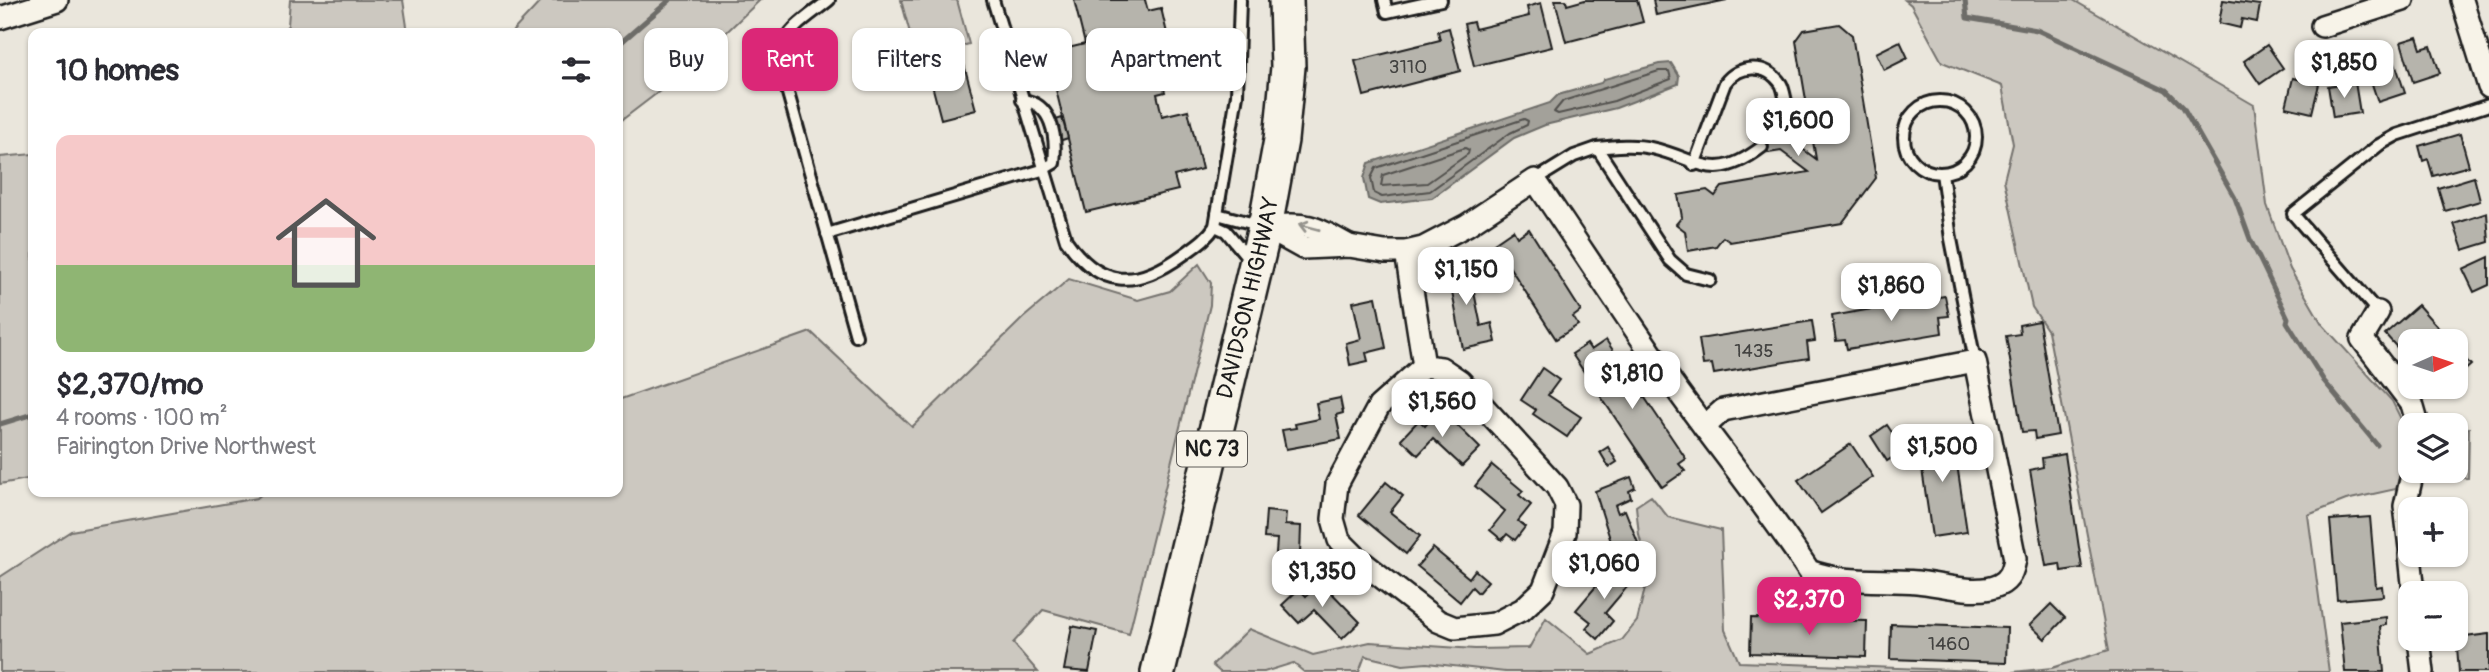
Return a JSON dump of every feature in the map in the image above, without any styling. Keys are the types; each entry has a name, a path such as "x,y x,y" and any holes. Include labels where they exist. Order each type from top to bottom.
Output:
{"main road":[{"name":"DAVIDSON HIGHWAY","path":"1158,672 1265,227 1281,140 1288,67 1286,0"}],"street":[{"path":"0,18 57,0"},
{"path":"2322,26 2403,0"},
{"path":"2462,0 2489,87"},
{"path":"1265,227 1303,248 1349,246 1385,252 1406,252 1423,248 1466,225 1535,180 1704,427 1809,571 1853,580 1916,582 1979,589 1999,585 2012,574 2015,559 1975,361 1723,410 1704,427"},
{"path":"1406,252 1424,366"},
{"path":"2378,312 2362,339 2412,404 2415,413"},
{"path":"1424,366 1441,368 1460,381 1557,487 1566,505 1564,533 1542,590 1523,608 1494,624 1455,628 1423,612 1339,540 1333,519 1337,484 1364,429 1393,391 1424,366"},
{"path":"2420,651 2423,672"}],"lane":[{"path":"829,0 795,29 783,46 786,86 856,336"},
{"path":"993,0 1042,170 1066,240 1080,261 1105,276 1122,281 1140,279 1172,263 1209,237 1215,226 1237,95 1240,0"},
{"path":"1384,0 1387,12 1441,0"},
{"path":"1693,165 1725,83 1732,72 1754,67 1781,84 1787,106 1778,124"},
{"path":"827,234 1042,170 1054,163 1056,150 1046,112 1036,102 1022,100"},
{"path":"1941,101 1959,106 1966,113 1972,120 1976,138 1971,156 1958,169 1942,173 1921,168 1908,155 1904,136 1909,118 1923,105 1941,101"},
{"path":"2378,312 2293,214 2379,145 2422,125 2489,105"},
{"path":"1535,180 1574,156 1617,145 1652,148 1693,165 1722,168 1745,160 1762,147"},
{"path":"1597,148 1670,260 1686,274 1710,280"},
{"path":"1942,173 1951,239 1975,361"},
{"path":"1217,214 1265,227"},
{"path":"1215,226 1226,231 1255,267"}],"shaded area":[{"path":"290,0 403,0 407,28 286,28"},
{"path":"542,0 760,0 728,31 728,28 644,28 644,91 660,91 623,119 623,28 516,28"},
{"path":"901,0 957,0 965,28 909,28"},
{"path":"1905,0 2073,0 2254,105 2267,205 2290,269 2322,324 2392,401 2398,413 2396,489 2346,500 2308,515 2329,672 2013,672 2052,668 2109,650 2048,331 2032,307 2004,180 2013,144 2002,86 1942,62 1911,5"},
{"path":"965,29 969,44 965,45"},
{"path":"28,154 28,479 0,484 0,157"},
{"path":"1199,264 1211,283 1210,305 1129,634 1043,610 1013,643 1038,672 0,672 0,577 71,531 258,497 623,497 623,398 811,332 912,427 1023,318 1069,279 1138,300 1170,291"},
{"path":"1651,496 1668,517 1721,530 1725,630 1739,662 2006,672 1505,672 1427,663 1403,665 1365,656 1359,672 1304,672 1293,663 1264,672 1220,672 1212,665 1249,629 1313,655 1370,642 1475,649 1529,648 1546,618 1590,654 1622,640 1637,621 1649,572 1639,535 1636,506"}],"water":[{"path":"1671,63 1679,76 1678,84 1616,108 1545,125 1514,138 1432,198 1380,204 1368,199 1364,178 1369,163 1550,103 1558,95 1601,83 1604,79"}],"building":[{"path":"1074,0 1145,0 1148,11 1161,8 1166,28 1086,28 1086,91 1165,91 1157,94 1162,116 1188,110 1202,169 1174,176 1178,190 1086,212 1056,91 1072,91 1072,47 1085,44"},
{"path":"1555,0 1566,0 1567,5 1585,0 1637,0 1643,22 1566,42"},
{"path":"1653,0 1727,0 1656,15"},
{"path":"2223,0 2260,5 2257,22 2242,19 2240,28 2219,23"},
{"path":"1541,3 1552,47 1474,66 1464,24 1473,22 1475,29 1529,16 1527,7"},
{"path":"1839,24 1852,35 1876,178 1842,223 1730,242 1723,237 1716,246 1688,251 1685,231 1676,224 1682,217 1678,195 1707,190 1715,196 1722,187 1809,172 1781,151 1769,153 1750,138 1767,115 1787,131 1788,138 1816,159 1796,41 1804,30"},
{"path":"1449,28 1460,71 1364,96 1355,61 1440,40 1438,31"},
{"path":"2417,37 2421,49 2431,46 2440,73 2413,82 2401,42"},
{"path":"1900,41 1908,58 1884,70 1876,53"},
{"path":"2267,45 2283,68 2260,84 2244,61"},
{"path":"2391,50 2405,93 2378,102 2367,69 2378,66 2375,55"},
{"path":"965,68 976,110 941,119 934,91 965,91"},
{"path":"2293,78 2319,84 2312,113 2286,107"},
{"path":"2355,82 2360,113 2333,117 2328,86"},
{"path":"1062,118 1068,138 1050,144 1044,124"},
{"path":"2460,134 2469,166 2433,176 2428,159 2423,161 2419,146"},
{"path":"2474,177 2480,201 2445,211 2438,188"},
{"path":"2487,213 2489,242 2463,250 2454,224"},
{"path":"1529,229 1581,311 1573,317 1578,325 1556,339 1494,243 1513,230 1517,237"},
{"path":"2489,257 2489,285 2474,292 2463,269"},
{"path":"1468,263 1481,326 1492,323 1496,342 1463,349 1452,292 1445,293 1440,269"},
{"path":"1945,296 1949,316 1940,317 1942,333 1847,349 1845,340 1836,341 1832,316"},
{"path":"1376,297 1386,348 1366,353 1368,361 1350,365 1346,343 1361,339 1353,302"},
{"path":"2418,305 2439,329 2398,329 2398,349 2385,334"},
{"path":"1812,321 1815,341 1807,342 1809,358 1714,374 1712,364 1703,365 1699,339"},
{"path":"2039,321 2058,435 2035,439 2034,431 2022,432 2006,336 2020,334 2019,325"},
{"path":"1606,340 1686,459 1679,464 1685,471 1662,487 1572,354 1587,344 1591,350"},
{"path":"1542,368 1559,380 1548,395 1581,417 1567,437 1533,414 1536,410 1521,400"},
{"path":"1340,398 1343,413 1336,415 1341,439 1286,449 1282,430 1319,419 1316,403"},
{"path":"1436,413 1448,424 1452,420 1480,448 1462,466 1433,439 1418,455 1401,439 1419,420 1425,426"},
{"path":"1887,425 1904,450 1887,461 1871,436"},
{"path":"1952,430 1967,532 1932,537 1917,435"},
{"path":"1851,444 1873,477 1821,513 1798,480"},
{"path":"1608,447 1617,462 1609,467 1600,452"},
{"path":"2065,454 2082,568 2061,571 2060,564 2046,566 2030,470 2043,467 2042,458"},
{"path":"1492,465 1523,491 1519,495 1531,505 1518,521 1525,527 1515,540 1507,534 1502,540 1490,530 1505,511 1475,486"},
{"path":"1631,477 1635,488 1629,491 1631,498 1615,505 1618,513 1625,510 1638,543 1624,548 1622,541 1612,545 1595,491"},
{"path":"1386,482 1403,496 1390,512 1420,536 1406,554 1359,515"},
{"path":"1266,511 1286,513 1285,525 1301,526 1299,582 1274,580 1277,539 1264,538"},
{"path":"2370,517 2376,587 2382,586 2383,596 2337,600 2330,520"},
{"path":"1433,548 1469,578 1475,570 1488,581 1478,593 1472,587 1460,602 1417,566"},
{"path":"1614,565 1633,580 1605,613 1613,621 1598,639 1586,628 1591,622 1576,610"},
{"path":"1321,582 1360,622 1342,639 1314,610 1299,623 1282,605 1299,589 1306,596"},
{"path":"2051,604 2065,618 2045,639 2030,625"},
{"path":"2386,617 2386,625 2380,626 2384,672 2345,672 2340,622"},
{"path":"1751,618 1867,621 1866,657 1750,653"},
{"path":"1891,624 2007,628 2006,663 1890,659"},
{"path":"1072,626 1097,631 1089,672 1064,670"},
{"path":"2489,634 2489,672 2459,672 2457,651 2468,651 2468,637"}],"waterway":[{"path":"623,41 670,0"},
{"path":"1965,0 1967,18 2037,30 2166,90 2183,107 2235,198 2250,239 2288,318 2287,322 2324,381 2377,445"},
{"path":"0,424 28,416"}]}
